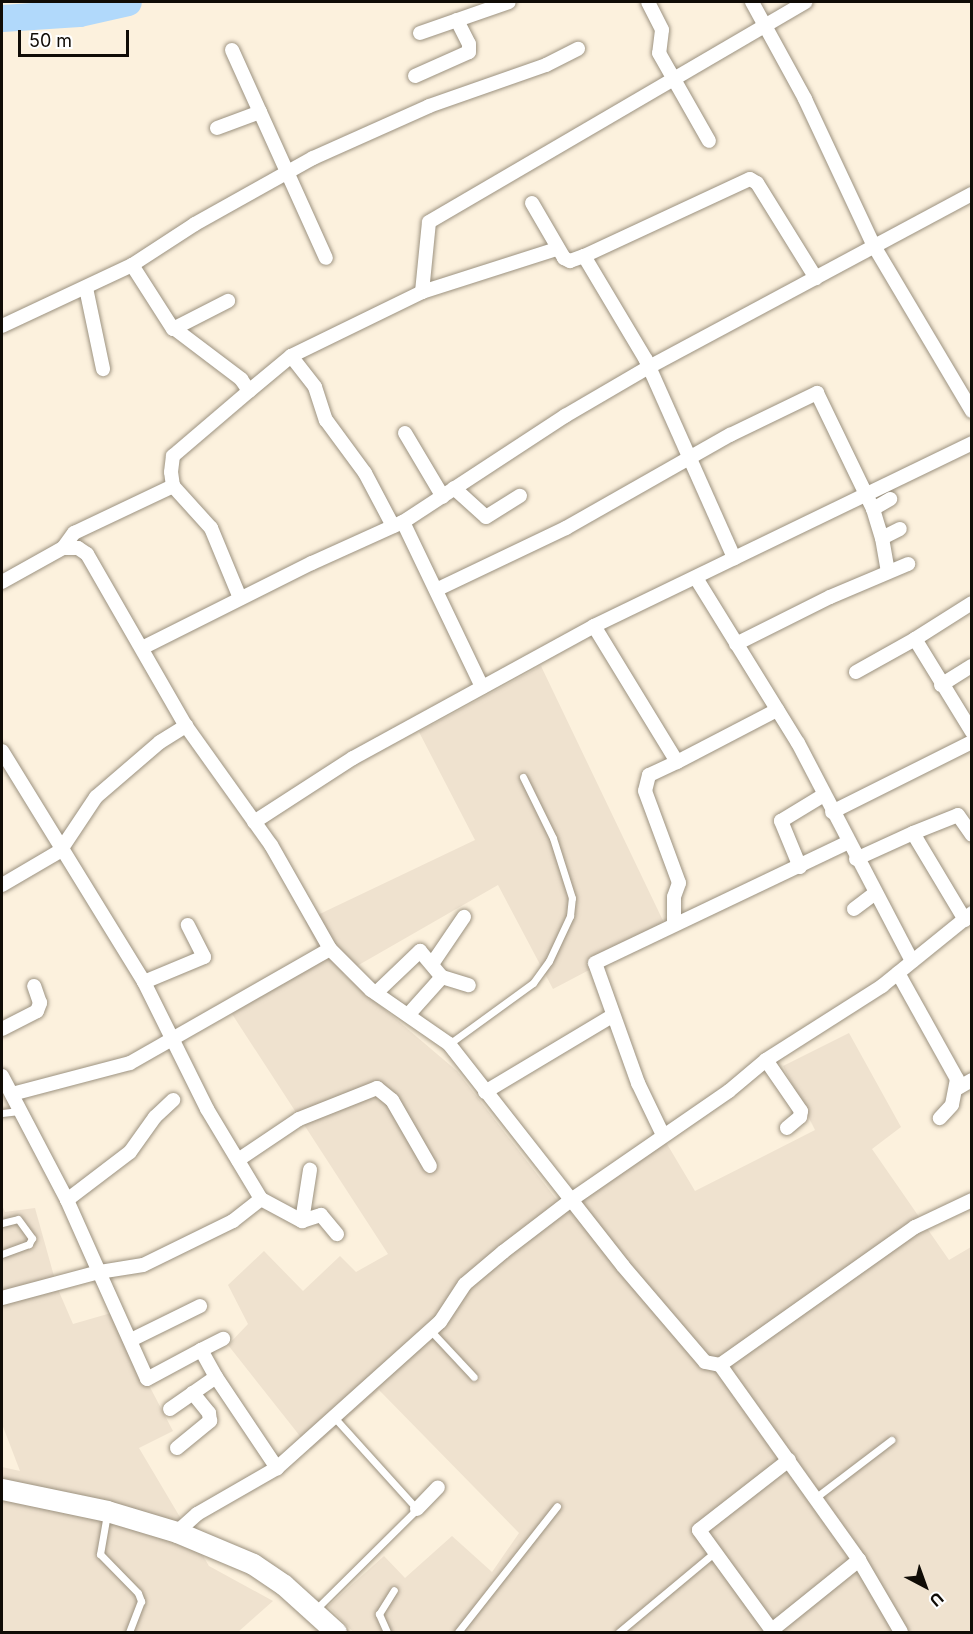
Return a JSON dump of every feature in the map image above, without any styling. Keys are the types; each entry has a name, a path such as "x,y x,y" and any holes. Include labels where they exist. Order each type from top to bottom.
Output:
{"main road":[{"path":"2,1489 107,1511 177,1532 253,1564 315,1611 336,1632"}],"street":[{"path":"420,33 509,2"},
{"path":"648,2 663,32 658,50 709,141"},
{"path":"752,2 874,246 972,411"},
{"path":"422,292 429,222 675,81 805,2"},
{"path":"415,76 469,52 469,44 457,21"},
{"path":"2,326 132,265 195,224 288,172 429,106 546,65 578,49"},
{"path":"232,50 326,258"},
{"path":"217,129 260,112"},
{"path":"532,203 557,249 570,261 750,179 757,183 816,278"},
{"path":"144,648 240,598 398,524 649,367 972,194"},
{"path":"240,598 211,528 173,486 173,456 291,356 422,292 557,249"},
{"path":"584,256 649,367 734,558"},
{"path":"132,265 168,326 241,380 249,391"},
{"path":"86,288 103,369"},
{"path":"175,329 228,301"},
{"path":"291,356 315,387 326,420 365,473 438,589 482,687"},
{"path":"438,589 566,528 691,457 817,393 873,509 882,538 888,571"},
{"path":"405,433 449,492 486,517 520,496"},
{"path":"254,822 352,758 594,626 972,443"},
{"path":"2,582 63,548 74,533 173,486"},
{"path":"873,509 890,499"},
{"path":"882,538 900,529"},
{"path":"63,548 78,548 87,554 144,648 186,726 284,866 330,950 376,993 449,1044 699,1358 720,1365 859,1560 898,1631"},
{"path":"736,644 888,571 908,564"},
{"path":"696,578 777,710 912,961"},
{"path":"856,672 915,639 972,603"},
{"path":"594,626 677,762"},
{"path":"915,639 940,685 972,732"},
{"path":"940,685 972,666"},
{"path":"674,924 674,897 679,883 645,791 649,775 777,710"},
{"path":"2,885 60,851 96,797 160,742 186,726"},
{"path":"832,812 972,742"},
{"path":"2,751 60,851 144,982 174,1038 207,1109 261,1199 302,1221 321,1215 337,1234"},
{"path":"800,867 781,821 824,795"},
{"path":"856,860 958,815 972,835"},
{"path":"177,1532 197,1514 277,1468 430,1330 475,1274 571,1200 663,1134 729,1091 766,1060 898,973 968,916 913,833"},
{"path":"663,1134 612,1016 595,963 847,843"},
{"path":"854,909 875,893"},
{"path":"432,964 464,917"},
{"path":"144,982 204,957 188,925"},
{"path":"12,1094 130,1063 330,950"},
{"path":"376,993 418,952 423,952 442,977 469,985"},
{"path":"898,973 957,1079 958,1088 952,1105 940,1118"},
{"path":"408,1015 442,977"},
{"path":"2,1029 37,1011 40,1003 34,986"},
{"path":"485,1092 612,1016"},
{"path":"766,1060 801,1111 800,1117 787,1128"},
{"path":"2,1076 67,1200 147,1379 224,1339"},
{"path":"958,1088 972,1080"},
{"path":"238,1160 299,1119 377,1088 392,1100 429,1166"},
{"path":"67,1200 130,1152 155,1117 173,1100"},
{"path":"302,1221 310,1170"},
{"path":"2,1298 99,1272 143,1265 233,1221 261,1199"},
{"path":"720,1365 915,1227 972,1200"},
{"path":"131,1340 200,1306"},
{"path":"201,1350 216,1377 277,1468"},
{"path":"170,1409 216,1377"},
{"path":"177,1448 210,1421 209,1413 193,1393"},
{"path":"789,1460 700,1527 700,1533 772,1631 859,1560"},
{"path":"417,1509 438,1487"}],"lane":[{"path":"449,1044 533,983 549,961 570,915 572,898 553,838 524,777"},
{"path":"2,1113 19,1111"},
{"path":"2,1223 18,1219 32,1238 29,1244 2,1254"},
{"path":"430,1330 474,1377"},
{"path":"315,1611 417,1509 333,1416"},
{"path":"815,1498 891,1440"},
{"path":"458,1632 557,1506"},
{"path":"107,1511 100,1554 141,1600 129,1632"},
{"path":"619,1632 715,1552"},
{"path":"387,1632 379,1614 394,1590"}],"shaded area":[{"path":"541,666 667,929 553,989 498,885 343,974 457,1071 560,1204 664,1139 695,1191 815,1130 783,1066 849,1033 901,1127 872,1149 949,1260 971,1247 971,1632 353,1632 328,1606 384,1556 405,1578 452,1536 492,1572 519,1533 379,1390 311,1450 228,1345 248,1324 228,1285 264,1251 303,1291 340,1256 356,1272 388,1254 232,1014 321,955 305,921 475,840 419,732"},
{"path":"2,1205 5,1212 35,1208 57,1287 73,1324 111,1313 173,1431 139,1448 209,1566 273,1601 238,1632 2,1632 2,1467 20,1471 2,1424"}],"waterway":[{"path":"2,18 79,13 128,2"}]}
